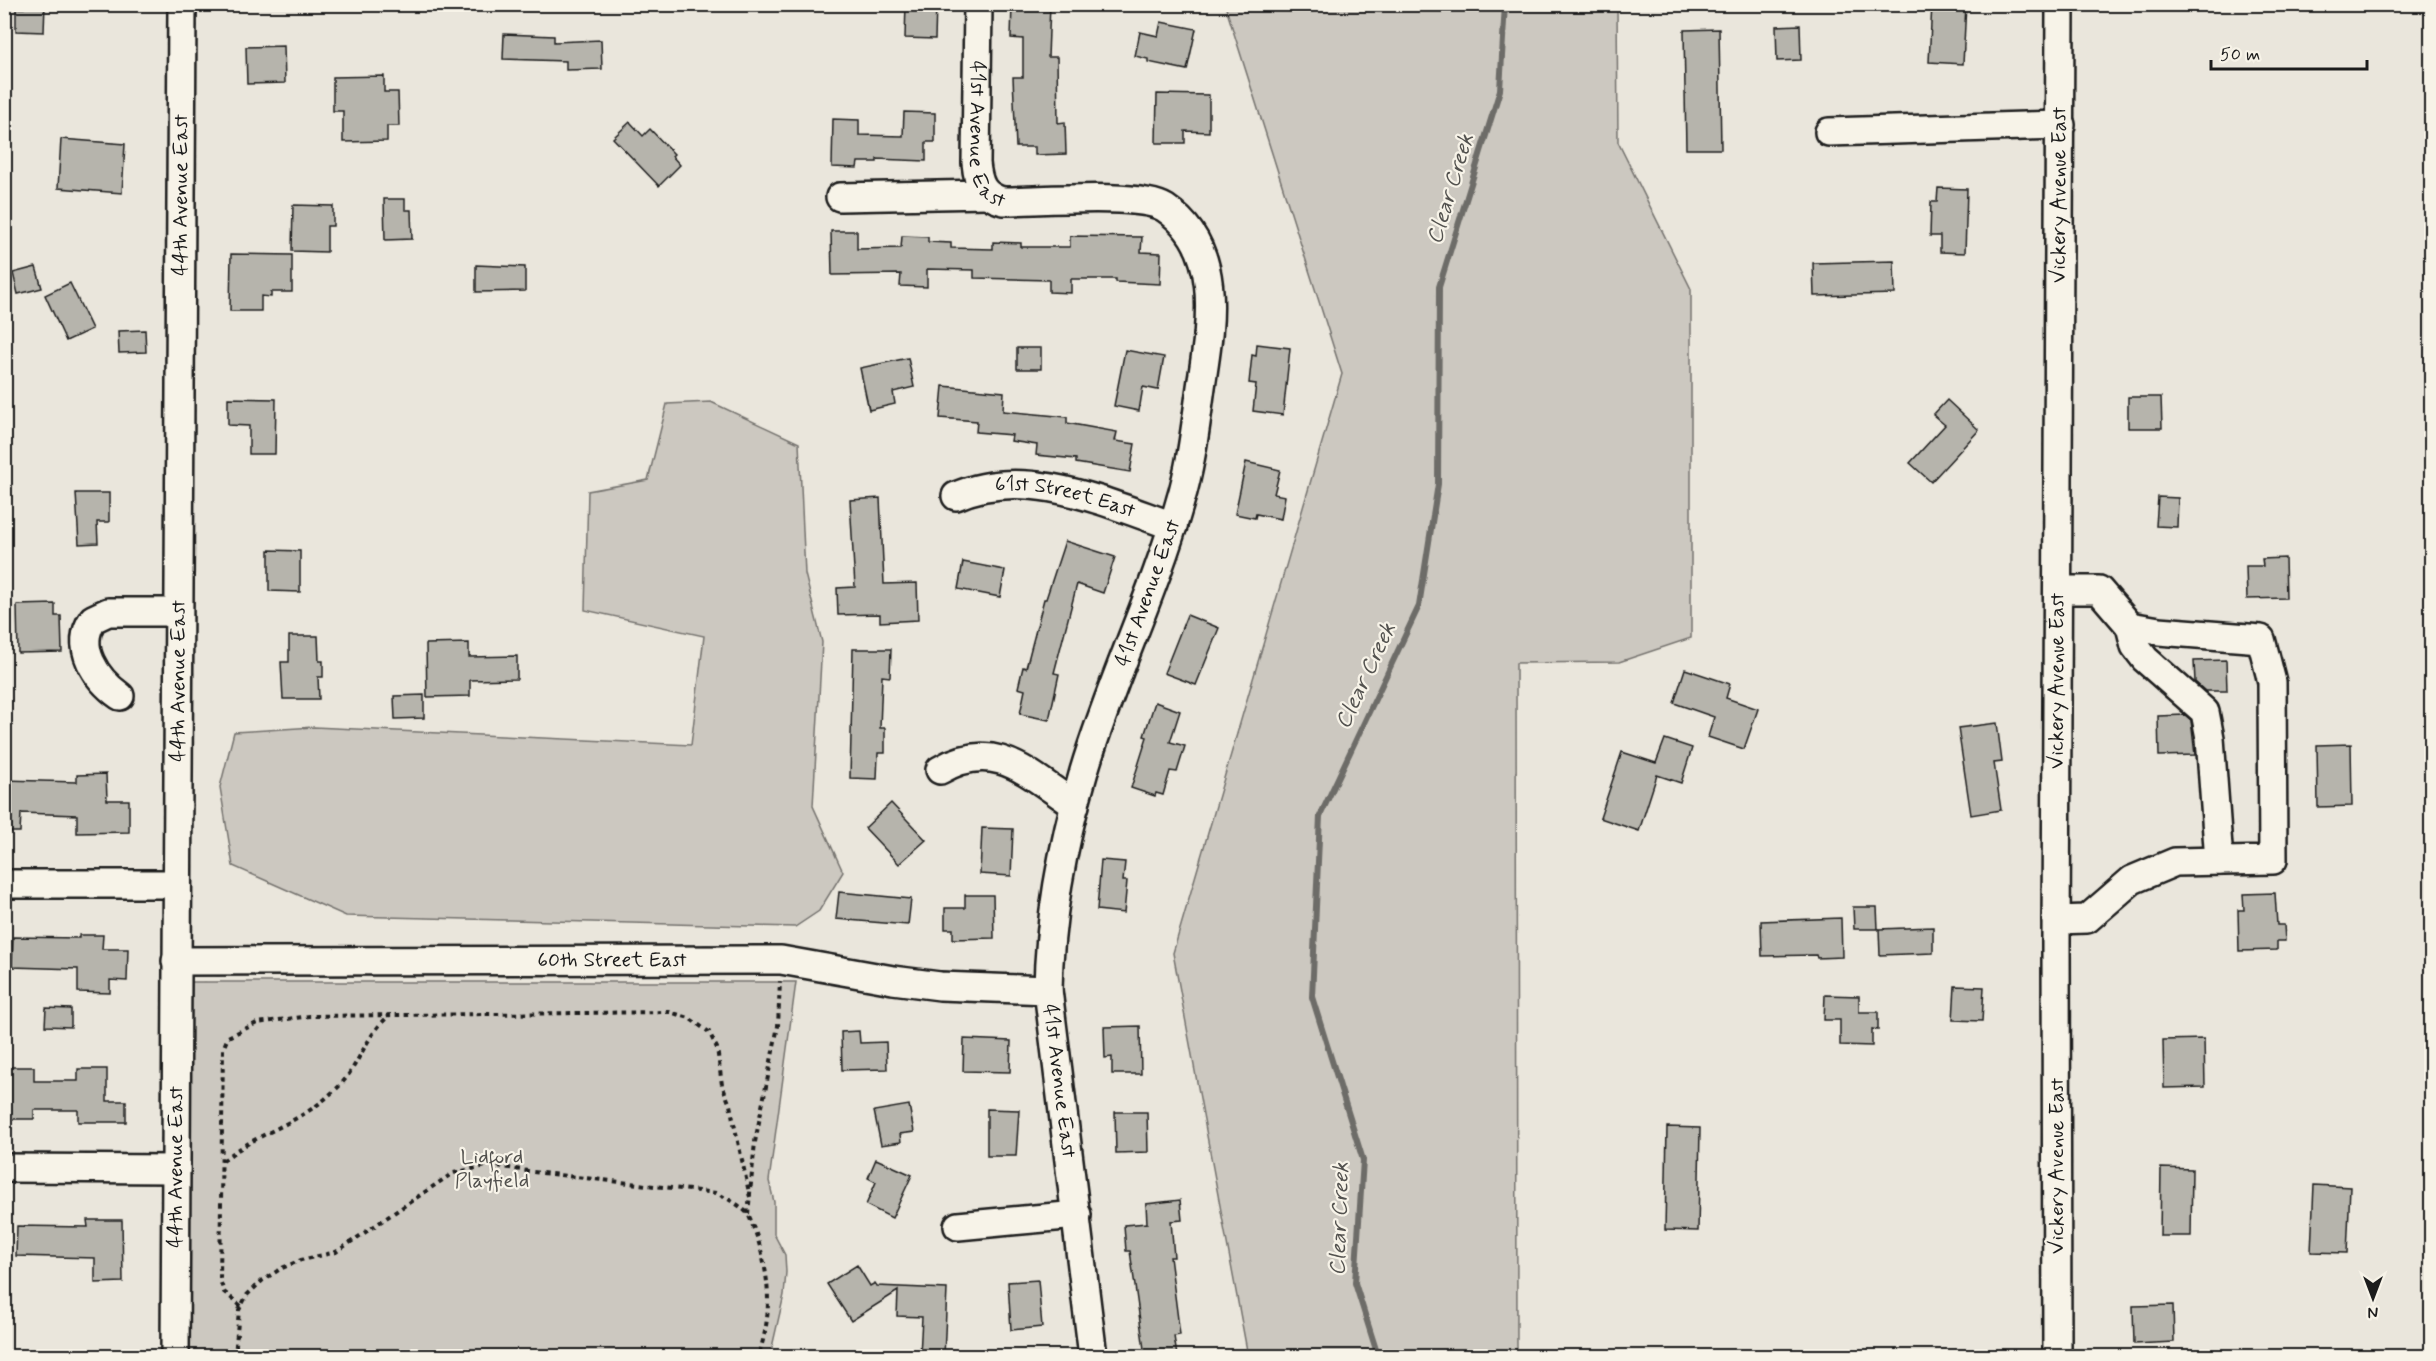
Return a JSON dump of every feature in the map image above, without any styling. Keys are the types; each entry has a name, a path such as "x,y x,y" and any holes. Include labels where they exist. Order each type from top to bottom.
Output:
{"street":[{"name":"44th Avenue East","path":"175,1356 182,4"},
{"name":"41st Avenue East","path":"978,4 976,163 980,186 986,194 1003,201 1144,200 1154,202 1169,211 1195,240 1204,259 1208,279 1209,331 1188,469 1173,526 1094,737 1075,805 1053,907 1048,990 1093,1356"},
{"name":"Vickery Avenue East","path":"2058,1356 2056,920 2060,4"},
{"path":"1829,132 2061,125"},
{"path":"840,197 986,194"},
{"name":"61st Street East","path":"956,496 990,485 1041,487 1080,494 1173,526"},
{"path":"2058,590 2099,590 2130,626 2134,646 2145,659 2205,712 2210,738 2219,861"},
{"path":"120,696 105,686 88,658 86,636 93,619 108,612 178,612"},
{"path":"2056,920 2087,920 2132,880 2175,862 2273,860 2272,682 2261,639 2158,632 2130,626"},
{"path":"940,770 956,761 991,756 1007,761 1075,805"},
{"path":"4,884 176,884"},
{"name":"60th Street East","path":"176,961 780,960 940,986 1048,990"},
{"path":"4,1168 176,1169"},
{"path":"958,1226 1077,1215"}],"path":[{"path":"758,1356 768,1318 768,1282 761,1249 748,1214 755,1142 778,1026 780,960"},
{"path":"241,1306 224,1292 220,1280 223,1049 228,1037 257,1023 300,1017 390,1015 670,1012 689,1018 709,1032 717,1048 722,1085 730,1105 750,1197"},
{"path":"222,1162 235,1150 286,1125 323,1101 343,1083 378,1025 390,1015"},
{"path":"235,1356 239,1310 247,1295 263,1280 301,1260 336,1252 453,1173 476,1166 491,1165 716,1193 748,1214"}],"green space":[{"path":"1225,5 1617,5 1618,142 1691,289 1691,638 1619,662 1516,663 1517,1356 1248,1356 1173,953 1342,374"},
{"path":"711,402 799,443 805,574 822,642 813,806 843,872 819,911 795,927 346,916 233,866 220,787 234,732 314,727 691,745 704,636 585,610 588,491 648,480 667,404"},
{"name":"Lidford Playfield","path":"189,982 796,982 769,1181 774,1202 774,1234 785,1255 786,1272 784,1295 770,1356 188,1356"}],"building":[{"path":"24,4 45,4 44,32 16,31 16,8 24,8"},
{"path":"906,4 936,4 935,39 905,38"},
{"path":"1012,4 1050,4 1048,57 1057,57 1058,123 1065,122 1066,154 1035,155 1035,147 1016,147 1013,77 1023,77 1023,39 1011,38"},
{"path":"1932,4 1966,4 1963,64 1929,62"},
{"path":"1161,22 1196,29 1187,70 1148,62 1148,59 1135,56 1140,32 1158,36"},
{"path":"1800,25 1801,60 1777,61 1776,26"},
{"path":"1719,29 1721,149 1686,149 1684,30"},
{"path":"504,34 554,36 554,42 601,40 602,69 566,70 566,61 503,59"},
{"path":"284,46 285,83 247,84 246,47"},
{"path":"384,76 384,92 398,92 399,126 387,126 387,141 343,142 343,111 333,111 333,77"},
{"path":"1157,94 1209,95 1209,132 1185,131 1185,143 1156,143"},
{"path":"904,112 935,113 935,142 926,142 926,161 877,159 877,162 858,162 857,168 832,167 833,119 859,120 859,135 903,136"},
{"path":"630,122 643,136 650,129 674,154 672,156 680,165 659,186 613,138"},
{"path":"61,139 125,144 122,193 58,188"},
{"path":"1938,188 1967,189 1965,253 1940,252 1940,236 1930,236 1931,202 1937,202"},
{"path":"384,199 405,199 405,210 411,210 412,239 385,240"},
{"path":"293,205 333,206 333,226 327,226 327,252 292,251"},
{"path":"831,231 857,231 857,249 901,248 902,236 928,237 928,242 951,243 951,248 993,249 993,242 1021,243 1021,247 1070,247 1070,236 1142,237 1141,252 1161,253 1160,284 1116,282 1116,279 1071,279 1071,293 1049,292 1049,280 974,278 974,270 927,269 927,287 900,286 901,274 832,275"},
{"path":"231,254 292,255 292,292 271,292 271,297 261,296 261,311 230,311"},
{"path":"1894,261 1895,294 1814,296 1813,263"},
{"path":"476,265 525,267 525,291 476,292"},
{"path":"36,267 42,288 18,294 13,273"},
{"path":"70,283 92,329 66,341 45,295"},
{"path":"145,330 146,352 119,353 118,331"},
{"path":"1257,344 1290,348 1283,415 1253,411 1256,384 1249,383 1252,355 1256,356"},
{"path":"1017,348 1041,348 1041,369 1017,369"},
{"path":"1125,350 1164,357 1158,390 1143,387 1139,411 1114,406"},
{"path":"908,358 914,387 893,392 895,404 869,410 860,368"},
{"path":"943,386 1004,392 1003,411 1067,417 1067,423 1117,432 1115,441 1135,444 1130,472 1076,463 1076,459 1036,455 1037,445 1011,441 1012,435 976,432 977,421 940,418"},
{"path":"2128,397 2161,397 2162,428 2128,428"},
{"path":"228,398 276,399 275,454 249,454 249,426 228,425"},
{"path":"1947,400 1979,430 1931,482 1910,463 1945,425 1933,415"},
{"path":"1246,462 1280,470 1274,494 1285,496 1281,519 1256,514 1255,518 1235,514"},
{"path":"76,493 109,493 109,522 97,522 98,543 79,544"},
{"path":"2158,497 2178,498 2177,527 2156,526"},
{"path":"880,498 884,584 917,583 918,620 880,622 880,614 838,615 837,588 855,587 850,500"},
{"path":"1065,541 1115,557 1103,593 1077,584 1054,673 1059,674 1049,720 1020,714 1025,690 1018,688 1023,667 1026,668 1044,599 1046,599"},
{"path":"269,550 300,551 300,592 269,591"},
{"path":"2285,558 2286,598 2247,599 2246,566 2263,566 2262,559"},
{"path":"963,562 1005,570 1000,597 958,589"},
{"path":"55,604 55,616 61,616 62,652 18,653 17,605"},
{"path":"1187,615 1219,628 1196,685 1164,673"},
{"path":"289,636 318,636 319,661 323,661 323,677 318,677 319,699 283,699 281,662 289,662"},
{"path":"469,643 469,657 517,656 517,679 470,680 470,696 427,697 426,644"},
{"path":"853,649 891,649 890,677 882,676 880,728 885,728 885,753 878,753 877,779 850,778"},
{"path":"2226,660 2227,691 2205,691 2195,682 2194,661"},
{"path":"1685,669 1730,684 1726,698 1758,709 1744,749 1708,737 1714,717 1674,703"},
{"path":"424,695 424,718 395,719 394,696"},
{"path":"1155,702 1180,711 1170,742 1185,746 1177,772 1170,771 1163,795 1156,793 1155,796 1131,788"},
{"path":"2185,715 2191,720 2195,755 2159,756 2158,716"},
{"path":"1997,723 2002,762 1994,763 2001,810 1971,815 1958,728"},
{"path":"1665,739 1692,748 1681,783 1657,775 1639,831 1600,818 1622,752 1656,763"},
{"path":"2351,744 2352,806 2318,807 2317,745"},
{"path":"106,774 107,800 129,800 129,832 77,833 77,815 21,813 20,832 4,832 4,780 77,782 77,775"},
{"path":"891,803 926,840 899,864 865,828"},
{"path":"982,828 1013,829 1011,876 980,874"},
{"path":"1101,860 1125,862 1123,881 1127,881 1124,913 1097,910"},
{"path":"839,892 911,899 908,925 836,919"},
{"path":"2275,893 2277,925 2284,925 2285,941 2277,941 2277,950 2239,951 2238,910 2244,910 2243,894"},
{"path":"965,895 993,895 994,938 953,939 953,929 945,929 945,908 965,908"},
{"path":"1853,907 1877,907 1878,929 1854,929"},
{"path":"1841,918 1842,957 1762,956 1761,921"},
{"path":"1933,927 1933,953 1880,955 1879,929"},
{"path":"79,935 103,935 102,949 128,949 127,981 110,980 110,993 78,992 78,969 12,967 13,937 79,938"},
{"path":"1955,986 1984,987 1982,1021 1953,1020"},
{"path":"1825,995 1859,996 1859,1012 1878,1012 1878,1030 1872,1029 1872,1046 1840,1045 1840,1020 1824,1020"},
{"path":"46,1008 71,1009 71,1027 45,1026"},
{"path":"1140,1026 1141,1074 1112,1074 1112,1057 1105,1058 1104,1027"},
{"path":"859,1031 860,1043 886,1042 887,1069 842,1070 841,1032"},
{"path":"964,1039 1011,1041 1010,1072 963,1071"},
{"path":"2204,1039 2205,1087 2164,1088 2163,1040"},
{"path":"7,1067 34,1067 34,1081 78,1081 78,1069 107,1069 107,1101 126,1101 126,1122 78,1122 78,1110 34,1110 34,1119 4,1119"},
{"path":"909,1105 914,1132 900,1134 901,1142 881,1145 874,1111"},
{"path":"987,1109 1019,1110 1016,1156 987,1156"},
{"path":"1115,1112 1147,1112 1148,1152 1116,1153"},
{"path":"1667,1127 1700,1128 1698,1231 1665,1230"},
{"path":"876,1159 912,1175 892,1218 866,1205 876,1182 868,1178"},
{"path":"2161,1168 2192,1169 2191,1236 2160,1236"},
{"path":"2314,1185 2350,1187 2347,1253 2311,1252"},
{"path":"1180,1200 1182,1220 1171,1221 1174,1257 1170,1257 1180,1335 1174,1336 1177,1356 1145,1356 1130,1251 1126,1251 1124,1225 1147,1223 1146,1204"},
{"path":"87,1220 122,1220 123,1282 95,1283 95,1258 16,1256 17,1226 88,1227"},
{"path":"857,1265 870,1286 875,1283 877,1286 947,1289 944,1356 920,1356 922,1317 897,1316 898,1291 851,1321 827,1284"},
{"path":"1038,1280 1042,1327 1011,1330 1008,1282"},
{"path":"2173,1305 2174,1342 2134,1344 2133,1306"}],"waterway":[{"name":"Clear Creek","path":"1378,1356 1355,1283 1363,1160 1312,997 1320,816 1419,606 1438,484 1439,287 1500,90 1505,4"}]}
